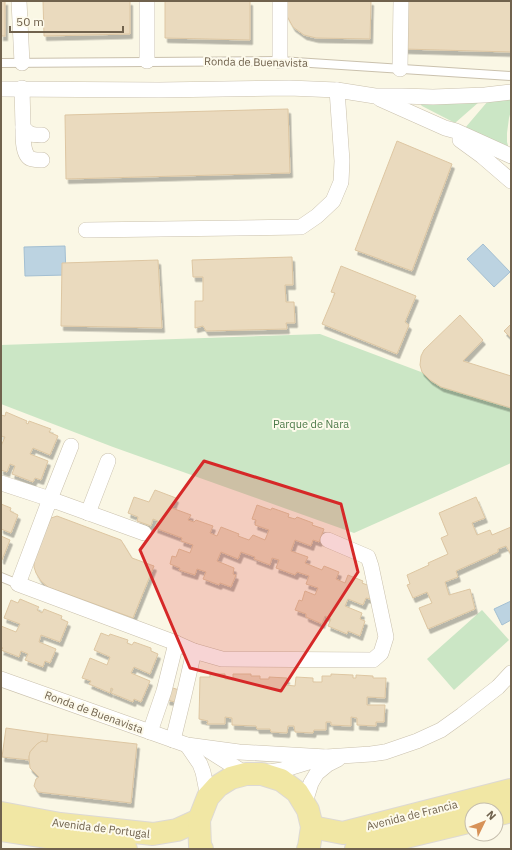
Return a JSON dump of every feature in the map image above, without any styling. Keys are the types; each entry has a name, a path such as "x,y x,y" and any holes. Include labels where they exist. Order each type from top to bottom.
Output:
{"main road":[{"path":"202,849 200,846 199,820 208,797 218,786 231,778 254,774 281,780 297,792 310,818 308,849"},
{"name":"Avenida de Francia","path":"310,818 343,833 511,790"},
{"name":"Avenida de Portugal","path":"1,813 60,824 153,834 177,830 199,820"},
{"name":"Avenida de Francia","path":"356,849 464,822"},
{"name":"Avenida de Portugal","path":"1,830 126,849"}],"street":[{"path":"19,1 22,63"},
{"path":"147,1 147,61"},
{"path":"280,1 280,61"},
{"path":"400,69 401,1"},
{"path":"22,88 22,127 25,152 27,157 31,159 42,160"},
{"path":"1,89 159,90 289,88 337,90 375,96 433,97 485,95 511,92"},
{"path":"86,230 301,227 317,216 333,200 341,182 342,161 337,90"},
{"path":"375,96 511,156"},
{"path":"22,127 31,135 42,135"},
{"path":"445,128 482,156 511,181"},
{"path":"71,446 18,584 194,651 222,659 373,660 381,653 386,637 368,557 328,540"},
{"path":"88,513 108,461"},
{"path":"1,483 144,533"},
{"path":"150,732 164,691 176,643"},
{"path":"173,740 194,651"},
{"name":"Ronda de Buenavista","path":"1,679 187,745 239,752 326,757 385,752 417,741 441,730 498,687 511,673"},
{"path":"187,745 194,753 200,764 208,797"},
{"name":"Ronda de Buenavista","path":"204,747 254,774 282,770 326,757"},
{"name":"Ronda de Buenavista","path":"310,818 306,799 311,783 317,773 328,764 344,756"}],"lane":[{"name":"Ronda de Buenavista","path":"1,63 280,61 511,76"},
{"path":"1,577 18,584"}],"highlighted area":[{"path":"204,461 341,504 358,572 281,691 190,668 140,550"}],"green space":[{"path":"511,98 511,111 507,133 509,149 465,128 488,101"},
{"path":"479,102 455,123 421,105 421,103"},
{"name":"Parque de Nara","path":"320,334 445,381 511,400 511,463 354,533 113,447 1,404 1,345"},
{"path":"482,610 509,640 454,690 427,659"}],"water":[{"path":"483,244 510,272 494,287 467,259"},
{"path":"65,246 66,275 25,276 24,247"},
{"path":"511,601 511,620 502,625 494,609"}],"building":[{"path":"1,1 5,1 5,36 1,36"},
{"path":"43,1 130,1 130,34 44,36"},
{"path":"165,1 250,1 250,40 165,38"},
{"path":"283,1 371,1 370,39 316,38 304,35 293,27 283,9"},
{"path":"405,1 511,1 511,52 404,49"},
{"path":"288,109 290,173 66,179 65,115"},
{"path":"397,141 452,164 412,271 355,250"},
{"path":"292,257 293,285 285,285 286,302 294,302 295,323 286,323 287,329 206,331 203,326 195,328 195,301 203,301 203,277 193,277 192,260"},
{"path":"158,260 162,328 61,326 62,263"},
{"path":"341,266 416,296 405,322 409,325 397,354 322,324 335,293 331,292"},
{"path":"460,315 483,340 463,361 511,376 511,408 441,387 430,380 422,372 420,365 421,356 424,350"},
{"path":"511,324 511,338 504,331"},
{"path":"6,412 27,421 26,423 28,424 29,421 51,429 49,432 58,436 50,455 33,448 30,454 48,461 41,480 35,478 33,482 12,474 15,466 10,464 7,472 1,470 1,446 5,437 1,436 1,415 5,416"},
{"path":"155,490 176,498 172,508 191,515 188,520 194,522 196,520 213,526 210,533 217,536 221,527 239,534 238,536 249,540 253,535 265,540 269,530 255,525 256,520 252,519 257,505 289,514 288,517 295,519 297,517 313,523 312,525 324,529 319,542 313,540 311,546 295,540 291,551 308,557 305,563 322,570 324,566 339,572 336,579 345,583 348,575 375,588 370,599 366,598 363,605 348,599 345,606 362,613 360,619 365,621 360,636 348,631 347,634 328,626 331,619 325,616 322,624 306,617 306,614 295,610 299,600 302,601 305,591 315,595 318,588 306,584 309,576 297,572 295,575 276,568 279,560 272,558 270,565 241,552 238,559 221,552 217,561 234,568 233,574 236,575 231,587 220,583 219,585 203,579 206,572 197,569 195,575 179,570 180,568 170,564 172,556 176,557 179,549 190,553 193,545 181,541 182,538 155,528 158,521 153,519 151,526 137,521 138,517 128,513 134,497 149,502"},
{"path":"476,497 485,518 472,523 477,535 490,530 492,535 511,527 511,552 510,553 506,546 498,549 498,552 456,571 458,577 445,582 449,595 470,589 475,609 428,629 419,608 432,603 427,592 413,598 407,585 410,584 407,575 448,554 441,538 448,535 439,513"},
{"path":"1,504 11,508 10,511 18,515 11,533 1,529"},
{"path":"57,516 121,540 132,558 154,566 133,618 48,587 41,581 34,567 34,558 51,518"},
{"path":"1,536 10,540 2,560 1,559"},
{"path":"20,599 39,607 37,610 42,613 44,609 62,616 61,619 68,622 60,642 41,635 39,642 56,649 50,663 45,661 43,667 25,660 28,654 21,651 19,657 1,650 3,648 1,647 1,626 16,632 20,624 4,618 11,600 18,603"},
{"path":"101,633 109,636 110,634 128,640 127,643 132,645 134,642 151,648 151,651 158,654 150,674 134,667 131,673 150,681 141,702 134,699 133,702 111,693 113,689 111,688 110,693 89,684 91,681 82,678 90,658 107,665 110,657 94,650"},
{"path":"210,674 225,674 225,679 233,680 233,674 251,674 251,676 260,676 260,679 269,679 269,677 287,678 286,685 295,686 296,677 313,678 313,682 322,682 322,676 331,676 331,674 353,675 353,678 356,678 356,675 373,676 373,678 386,678 385,698 367,697 367,705 385,705 384,722 376,722 376,726 357,725 357,718 351,717 351,726 331,725 331,722 326,722 326,730 314,730 313,733 295,732 294,726 288,726 287,733 271,732 270,729 257,729 256,726 232,725 232,718 225,717 225,724 207,724 208,721 199,719 200,677 210,677"},
{"path":"170,687 179,690 175,702 167,700"},
{"path":"6,728 48,734 47,742 42,741 34,747 30,752 29,760 2,757"},
{"path":"48,734 137,744 131,803 38,792 34,786 36,779 39,777 30,768 29,757 30,752 37,744 42,741 47,742"}]}
